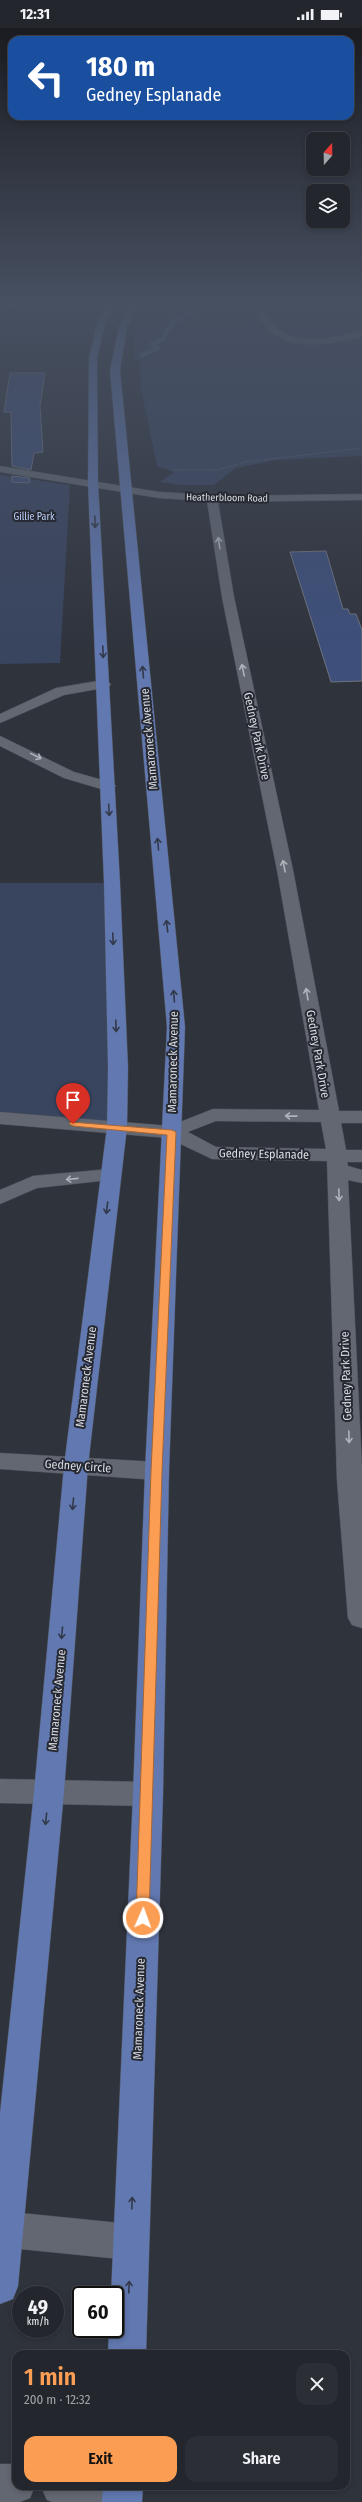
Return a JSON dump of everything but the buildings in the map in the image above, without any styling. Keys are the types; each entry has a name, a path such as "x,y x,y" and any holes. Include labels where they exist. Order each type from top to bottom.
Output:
{"main road":[{"name":"Mamaroneck Avenue","path":"0,2286 2,2229 49,1792 76,1466 116,1127 118,1068 104,684 93,483 93,418"},
{"name":"Mamaroneck Avenue","path":"121,418 162,882 172,965 176,1026 156,1471 148,1794 127,2350"}],"street":[{"name":"Heatherbloom Road","path":"0,469 159,495 212,499 362,497"},
{"name":"Gedney Park Drive","path":"212,499 228,597 285,870 338,1163 356,1481 362,1618"},
{"path":"0,719 61,691 104,684"},
{"path":"0,740 48,763 69,775 108,786"},
{"name":"Gedney Esplanade","path":"172,1132 213,1115 362,1117"},
{"path":"0,1118 116,1127"},
{"name":"Gedney Esplanade","path":"116,1127 172,1132 212,1153 338,1163 362,1156"},
{"path":"338,1163 362,1177"},
{"path":"0,1198 33,1182 111,1175"},
{"name":"Gedney Circle","path":"0,1461 156,1471"},
{"path":"0,1791 148,1794"},
{"path":"2,2229 130,2242"},
{"path":"0,2484 12,2484"},
{"path":"102,2490 122,2492"}],"path":[{"path":"126,471 218,470 245,462 362,448"}],"green space":[{"path":"147,418 362,418 362,456 276,460 236,468 214,485 181,485 160,482 174,472 157,466"},
{"name":"Gillie Park","path":"0,475 70,485 60,663 0,664"},
{"path":"0,883 112,883 117,1127 0,1118"}],"route":[{"path":"73,1124 172,1132 166,1290 156,1471 148,1794 143,1918"}]}
